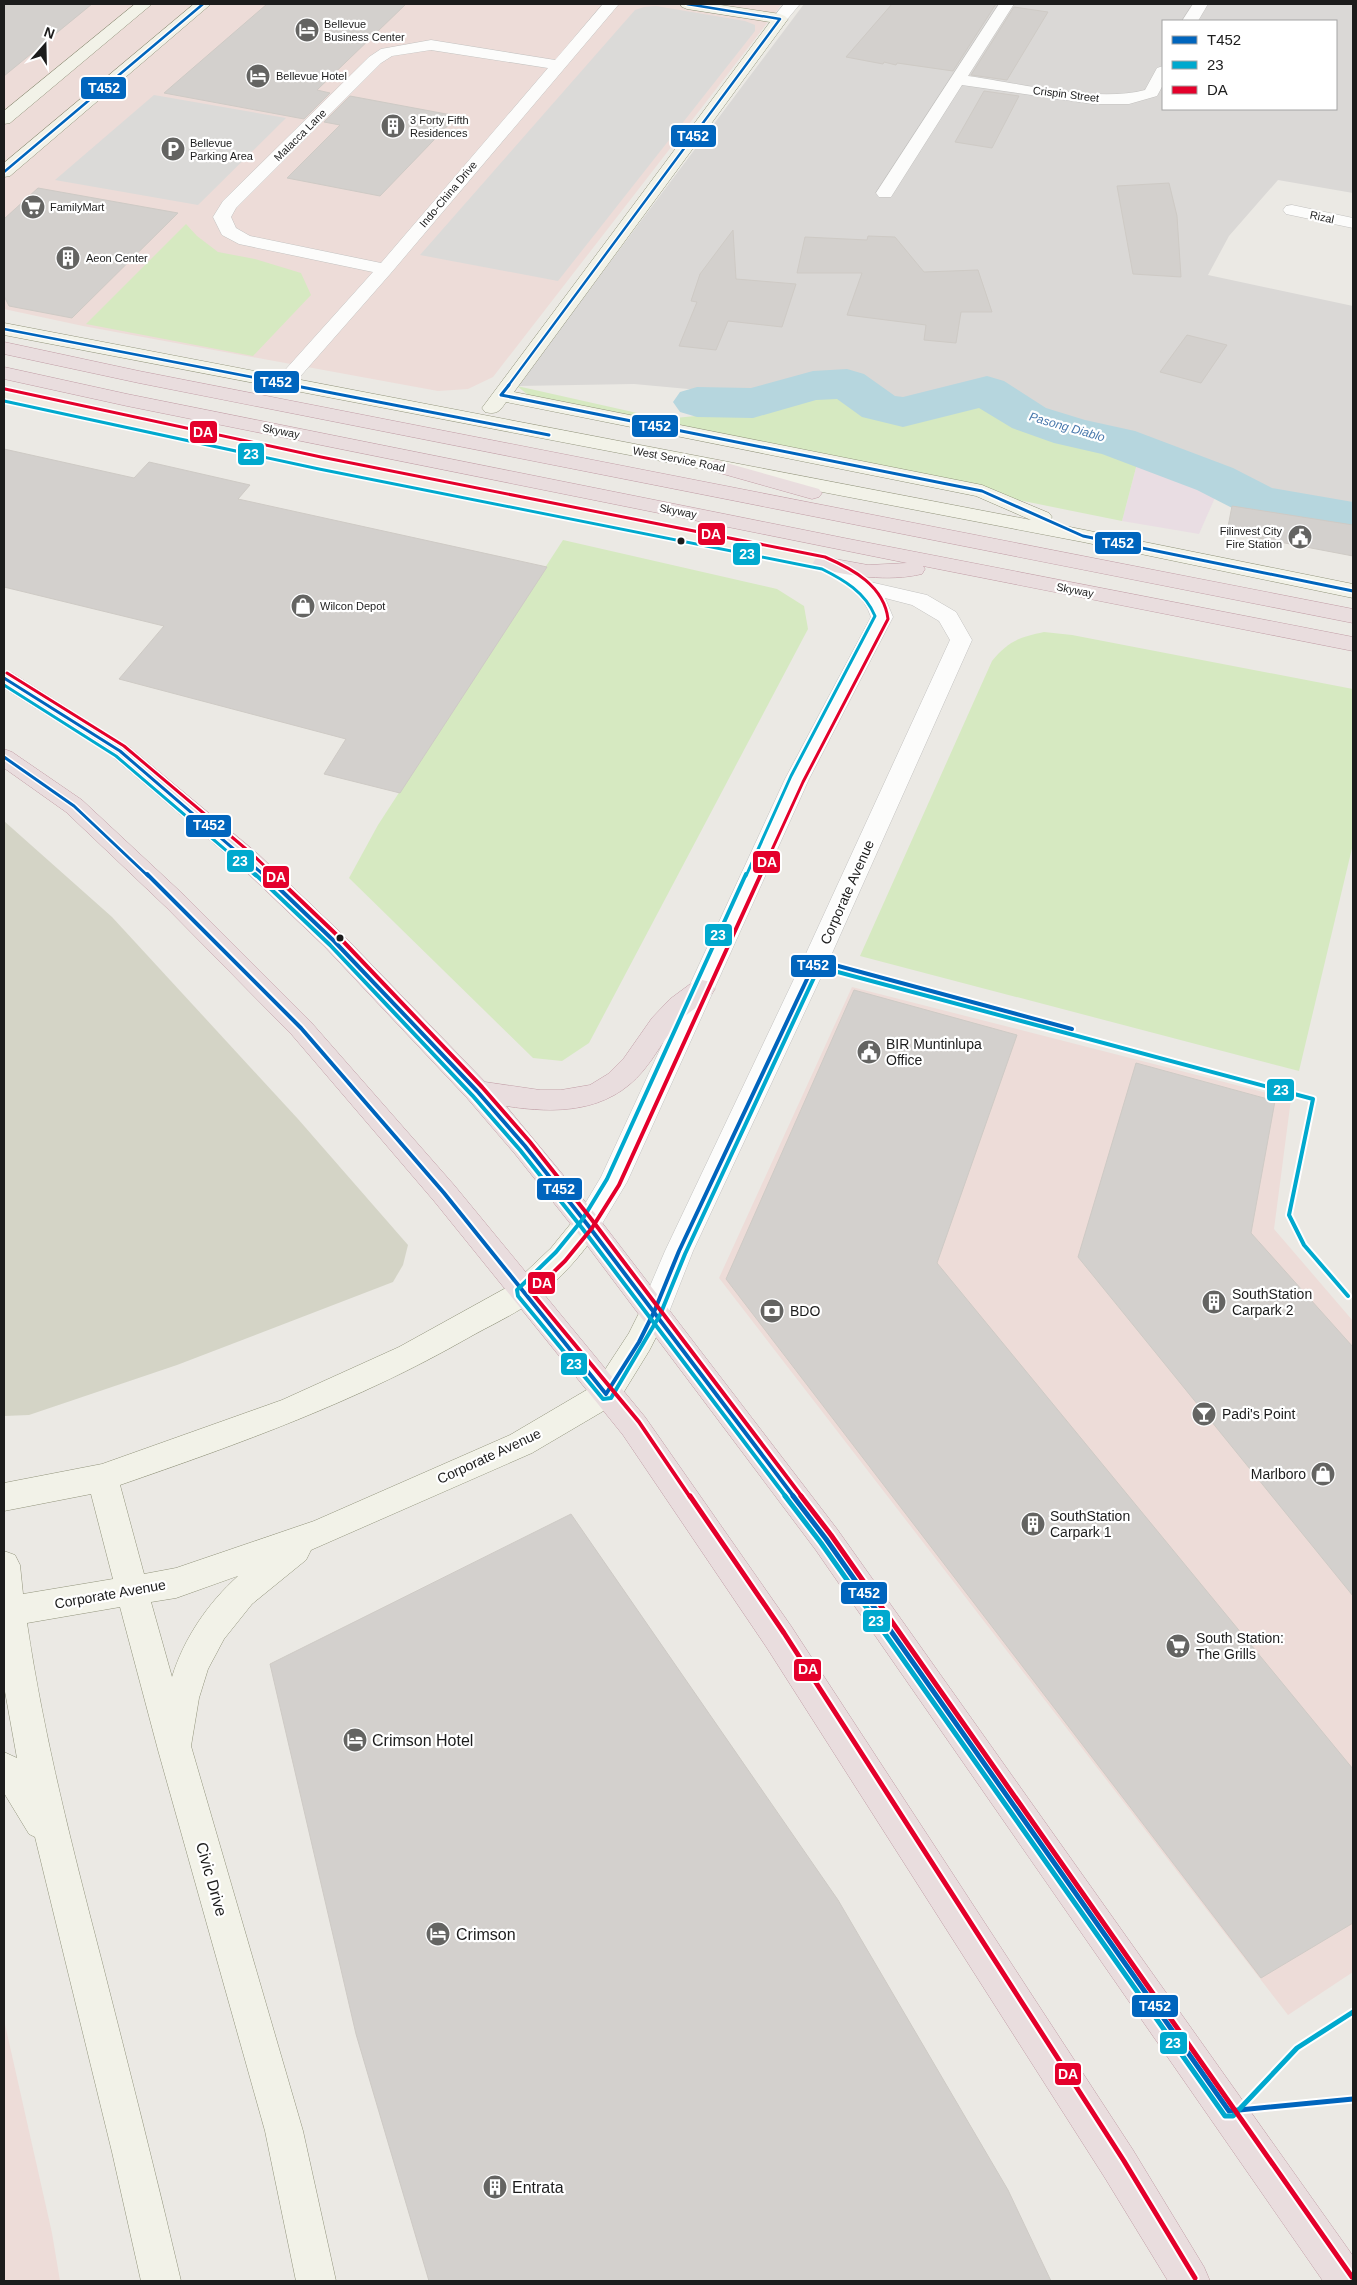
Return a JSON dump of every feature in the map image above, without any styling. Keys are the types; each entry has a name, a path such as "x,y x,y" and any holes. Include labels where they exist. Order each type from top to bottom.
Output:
{"highway":[{"name":"Skyway","path":"4,348 139,377 1353,616"},
{"name":"Skyway","path":"4,373 137,402 956,567 1353,644"},
{"path":"716,466 807,492 916,514 982,544"},
{"path":"824,563 868,571 956,567"},
{"path":"4,678 120,752 248,859 334,941 477,1091 525,1146 587,1224 679,1348 719,1397 826,1539 1347,2281"},
{"path":"4,757 74,806 176,902 301,1028 444,1193 634,1426 779,1637 1119,2164 1190,2281"},
{"path":"477,1091 554,1102 585,1097 614,1084 633,1066 672,1012 702,989"}],"main road":[{"path":"4,119 144,4"},
{"path":"4,172 203,4"},
{"path":"481,422 780,20 687,4"},
{"name":"West Service Road","path":"4,329 1083,536 1353,591"},
{"path":"4,395 320,463 824,563"},
{"path":"501,395 982,491 1083,536"},
{"name":"Corporate Avenue","path":"4,1497 102,1478 293,1409 435,1344 523,1292 562,1256 587,1224"},
{"name":"Corporate Avenue","path":"6,1612 176,1583 322,1532 521,1444 606,1394 639,1342 654,1312"},
{"name":"Civic Drive","path":"102,1478 174,1750 284,2131 316,2281"},
{"path":"174,1750 184,1691 206,1635 236,1598 271,1567 322,1532"},
{"path":"4,1565 6,1612 14,1659 53,1844 137,2173 162,2281"},
{"path":"4,1768 20,1786 53,1844"}],"street":[{"name":"Indo-China Drive","path":"284,383 611,4"},
{"path":"780,20 792,4"},
{"path":"885,193 956,79 1006,4"},
{"path":"1191,20 1200,4"},
{"name":"Malacca Lane","path":"384,269 245,240 228,231 222,217 229,205 375,60 387,52 431,45 557,65"},
{"name":"Crispin Street","path":"956,79 1093,99 1129,99 1151,93 1162,73"},
{"name":"Rizal","path":"1292,210 1353,223"},
{"name":"Corporate Avenue","path":"587,1224 613,1182 798,779 882,618 874,596 864,587 824,563"},
{"name":"Corporate Avenue","path":"654,1312 679,1250 816,960 961,640 948,617 919,600 864,587"}],"shaded area":[{"path":"4,4 782,4 493,377 468,389 438,391 83,326 4,309"},
{"path":"804,4 1353,4 1353,193 1278,180 1229,236 1208,275 1353,306 1353,513 1258,484 1199,458 1048,415 1016,395 980,388 910,407 883,401 859,381 825,379 764,396 634,384 517,386"},
{"path":"656,6 745,21 755,25 755,31 558,281 420,255 635,10"},
{"name":"Bellevue Parking Area","path":"154,95 286,118 198,205 55,180"},
{"path":"1139,456 1180,473 1217,493 1199,534 1122,521"},
{"path":"4,821 112,917 298,1119 408,1245 403,1265 393,1282 177,1365 29,1415 4,1416"},
{"name":"South Station: The Grills","path":"852,987 1291,1099 1274,1229 1353,1321 1353,1972 1288,2015 719,1278"},
{"path":"4,2020 52,2233 60,2281 4,2281"}],"green space":[{"path":"186,224 197,236 218,252 255,259 301,273 311,295 253,356 86,324"},
{"path":"517,386 664,419 749,411 834,387 879,412 912,418 987,395 1028,425 1139,456 1122,521 538,403"},
{"path":"563,540 777,589 804,606 808,629 589,1043 562,1061 533,1058 349,878 378,825"},
{"path":"1044,632 1072,635 1353,689 1353,844 1299,1071 860,956 992,661 1009,644"}],"building":[{"path":"4,4 92,4 4,76"},
{"path":"267,4 406,4 317,90 330,93 304,119 164,93"},
{"path":"892,4 996,4 953,71 897,63 896,65 884,62 883,64 846,57"},
{"path":"1014,7 1048,12 1007,80 971,75"},
{"path":"984,91 1019,96 992,148 955,142"},
{"path":"350,96 457,116 380,196 287,178 340,125 324,122"},
{"path":"1169,183 1177,216 1181,277 1133,274 1117,186"},
{"name":"Aeon Center","path":"38,188 178,213 72,318 9,306 4,296 4,219"},
{"path":"733,230 736,279 796,284 782,327 728,321 716,350 679,346 697,302 691,301 700,274"},
{"path":"868,236 895,237 924,272 978,270 992,312 961,312 956,343 924,340 926,325 847,315 862,273 797,273 805,237 867,240"},
{"path":"1187,335 1227,345 1201,383 1160,372"},
{"name":"Wilcon Depot","path":"4,449 134,478 149,462 250,485 238,499 547,567 400,793 324,774 346,739 119,679 164,626 4,587"},
{"path":"1232,506 1353,525 1353,556 1227,532"},
{"name":"SouthStation Carpark 1","path":"854,990 1017,1035 937,1263 1353,1769 1353,1923 1261,1978 726,1279"},
{"name":"SouthStation Carpark 2","path":"1136,1063 1275,1101 1251,1233 1353,1347 1353,1596 1078,1257"},
{"path":"571,1514 838,1900 1008,2190 1051,2281 429,2281 356,2034 270,1664"}],"waterway":[{"name":"Pasong Diablo","path":"697,402 753,403 813,386 847,384 879,407 903,412 987,391 1029,418 1072,432 1117,442 1215,479 1258,501 1353,518"}],"transit line":[{"name":"T452","path":"4,172 203,4"},
{"name":"T452","path":"687,4 780,19 501,395 982,491 1083,536 1353,591"},
{"name":"T452","path":"4,329 549,435"},
{"name":"DA","path":"5,389 321,457 825,557 866,580 882,598 887,608 888,619 803,782 619,1185 592,1228 565,1261 532,1293 639,1422 784,1633 1124,2161 1195,2278"},
{"name":"23","path":"4,401 319,469 822,569 861,593 871,608 875,616 791,776 607,1179 582,1220 556,1252 517,1290 518,1296 603,1399 611,1398 660,1315 685,1254 819,967 1313,1099 1289,1215 1304,1245 1348,1296"},
{"name":"DA","path":"7,673 124,746 252,854 339,937 482,1087 530,1142 592,1220 831,1535 1352,2277"},
{"name":"T452","path":"4,678 120,751 248,859 334,941 477,1091 525,1146 587,1224 826,1539 1229,2111 1353,2099"},
{"name":"23","path":"4,685 116,756 244,864 330,945 472,1095 520,1150 582,1228 821,1543 1225,2116 1233,2116 1297,2048 1353,2012"},
{"name":"T452","path":"4,757 74,806 176,902 301,1028 444,1193 606,1394 639,1342 654,1312 679,1251 816,960 1072,1029"}],"place":[{"name":"Bellevue Business Center","path":"307,30"},
{"name":"Bellevue Hotel","path":"258,76"},
{"name":"3 Forty Fifth Residences","path":"393,126"},
{"name":"Bellevue Parking Area","path":"173,149"},
{"name":"FamilyMart","path":"33,207"},
{"name":"Aeon Center","path":"68,258"},
{"name":"Filinvest City Fire Station","path":"1300,537"},
{"name":"Wilcon Depot","path":"303,606"},
{"name":"BIR Muntinlupa Office","path":"869,1052"},
{"name":"SouthStation Carpark 2","path":"1214,1302"},
{"name":"BDO","path":"772,1311"},
{"name":"Padi's Point","path":"1204,1414"},
{"name":"Marlboro","path":"1323,1474"},
{"name":"SouthStation Carpark 1","path":"1033,1524"},
{"name":"South Station: The Grills","path":"1178,1646"},
{"name":"Crimson Hotel","path":"355,1740"},
{"name":"Crimson","path":"438,1934"},
{"name":"Entrata","path":"495,2187"}]}
